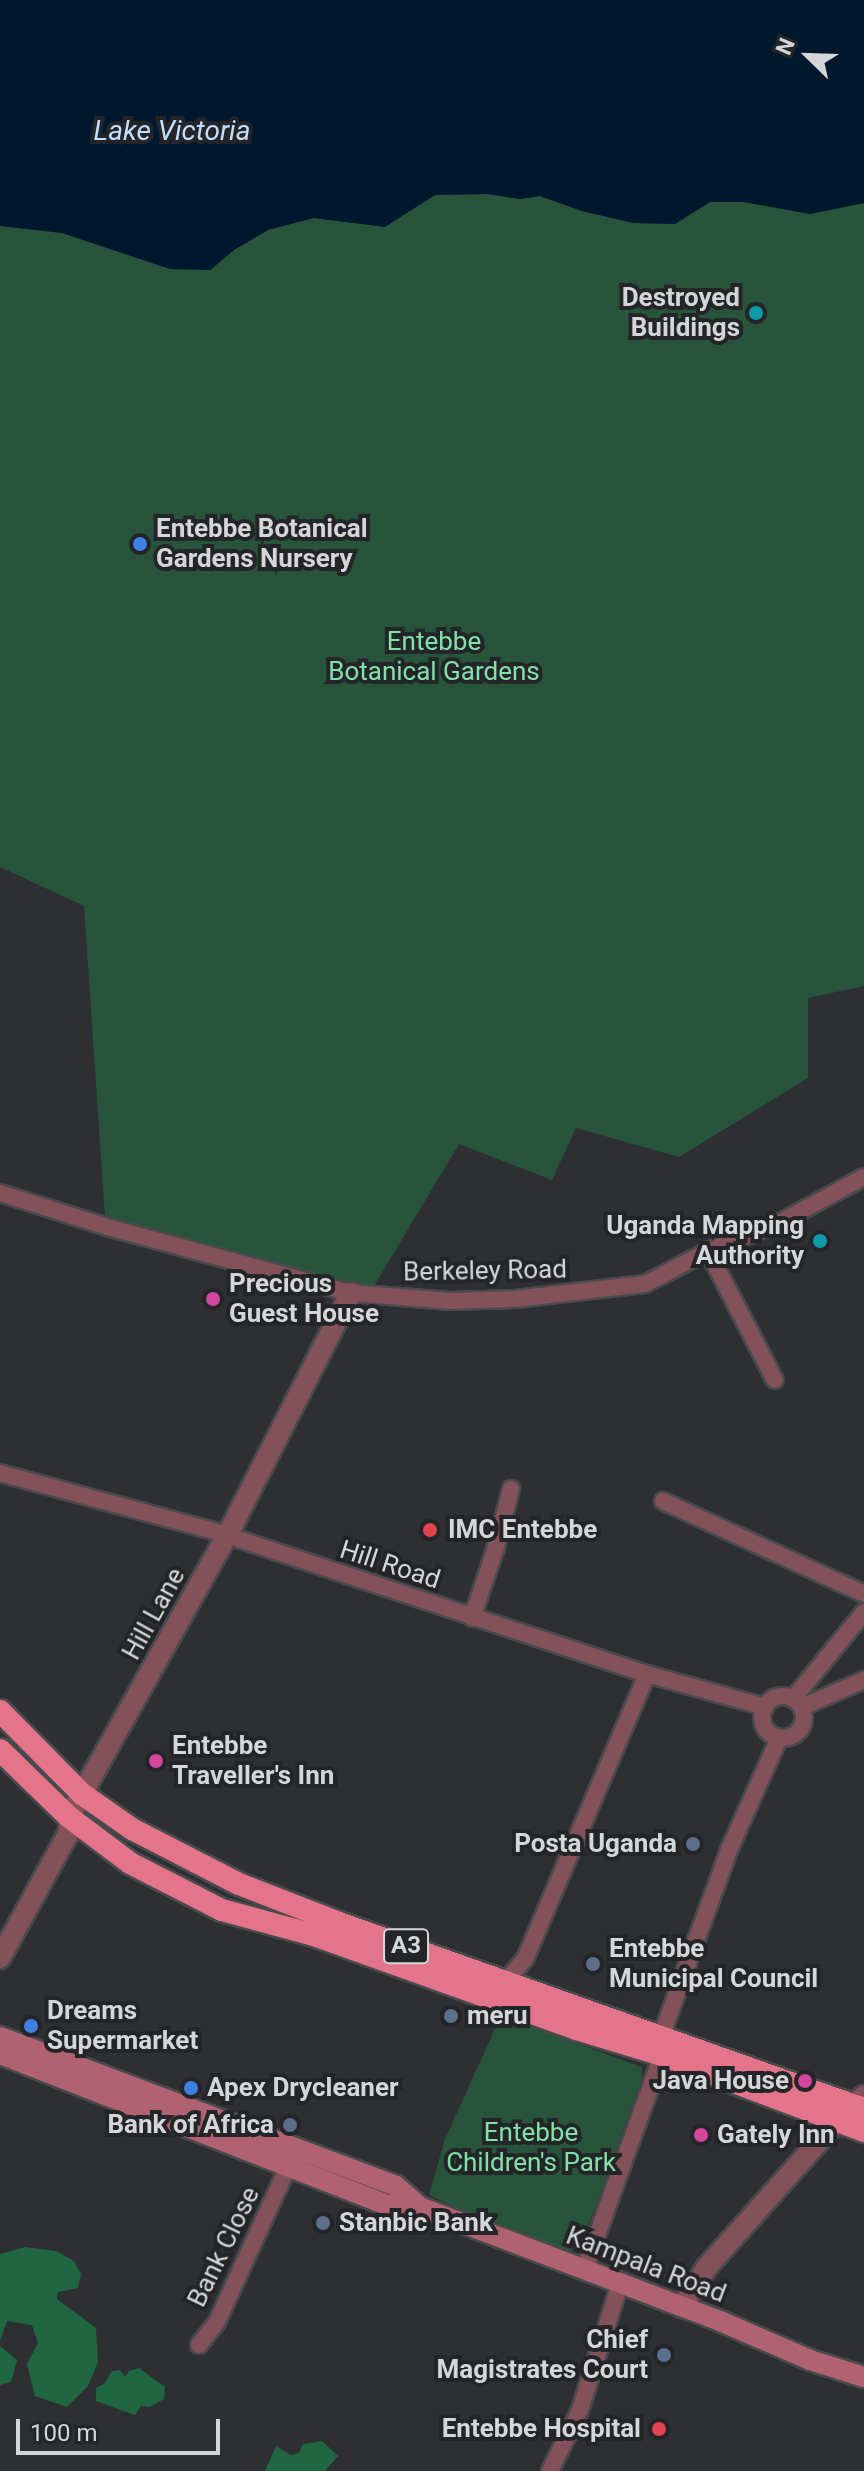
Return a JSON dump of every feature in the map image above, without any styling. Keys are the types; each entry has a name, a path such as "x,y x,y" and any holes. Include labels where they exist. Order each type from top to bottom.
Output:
{"highway":[{"name":"A3","path":"0,1711 82,1794 132,1829 239,1884 505,1982 864,2131"},
{"name":"A3","path":"0,1750 69,1817 130,1863 222,1910 314,1935 576,2029 661,2046 861,2104"}],"main road":[{"name":"Kampala Road","path":"0,2037 396,2186 410,2201 810,2360 864,2377"},
{"name":"Kampala Road","path":"0,2054 389,2206 410,2201"}],"street":[{"name":"Berkeley Road","path":"0,1193 111,1228 351,1293 450,1301 515,1299 645,1284 708,1251 781,1222 864,1177"},
{"path":"708,1251 775,1380"},
{"name":"Hill Lane","path":"0,1958 69,1832 69,1817 227,1536 351,1293"},
{"name":"Hill Road","path":"0,1473 227,1536 647,1674 765,1707"},
{"path":"472,1618 496,1547 511,1489"},
{"path":"663,1501 864,1594"},
{"path":"798,1703 864,1612"},
{"path":"505,1982 525,1959 647,1674"},
{"path":"779,1738 763,1724 765,1707 776,1698 798,1703 864,1680"},
{"path":"584,2271 729,1850 779,1738 799,1732 804,1717 798,1703"},
{"path":"682,2307 707,2267 837,2121 861,2104"},
{"name":"Bank Close","path":"199,2345 217,2322 288,2167"},
{"path":"550,2471 580,2410 620,2284"}],"green space":[{"name":"Entebbe Botanical Gardens","path":"487,194 520,199 539,196 582,211 633,223 675,224 710,202 744,202 810,214 864,203 864,986 808,998 808,1078 679,1157 576,1128 552,1180 459,1144 368,1296 105,1217 84,906 0,867 0,226 62,233 170,269 210,270 234,250 268,230 290,223 314,218 355,223 421,204 435,195"},
{"name":"Entebbe Children's Park","path":"505,2017 642,2067 642,2079 590,2222 581,2242 569,2253 550,2251 429,2195 445,2139 494,2031"},
{"path":"25,2247 56,2251 74,2261 81,2274 78,2288 58,2292 57,2299 96,2328 98,2362 88,2386 67,2407 35,2396 27,2364 38,2343 32,2325 7,2321 0,2341 0,2254"},
{"path":"0,2346 17,2360 11,2382 0,2385"},
{"path":"139,2368 165,2387 164,2399 150,2407 141,2406 135,2415 96,2401 96,2388 104,2384 112,2371 120,2370 125,2377 129,2371"},
{"path":"322,2441 338,2456 325,2471 265,2471 276,2446 291,2455 299,2453 303,2444"}],"water":[{"name":"Lake Victoria","path":"0,0 864,0 864,203 810,214 744,202 710,202 675,224 633,223 582,211 540,196 520,199 487,194 435,195 385,227 314,218 268,230 234,250 210,270 170,269 62,233 0,226"}],"place":[{"name":"Destroyed Buildings","path":"756,313"},
{"name":"Entebbe Botanical Gardens Nursery","path":"140,544"},
{"name":"Uganda Mapping Authority","path":"820,1241"},
{"name":"Precious Guest House","path":"213,1299"},
{"name":"IMC Entebbe","path":"430,1530"},
{"name":"Entebbe Traveller's Inn","path":"156,1761"},
{"name":"Posta Uganda","path":"693,1844"},
{"name":"Entebbe Municipal Council","path":"593,1964"},
{"name":"meru","path":"451,2016"},
{"name":"Dreams Supermarket","path":"31,2026"},
{"name":"Java House","path":"805,2081"},
{"name":"Apex Drycleaner","path":"191,2088"},
{"name":"Bank of Africa","path":"290,2125"},
{"name":"Gately Inn","path":"701,2135"},
{"name":"Stanbic Bank","path":"323,2223"},
{"name":"Chief Magistrates Court","path":"664,2355"},
{"name":"Entebbe Hospital","path":"659,2429"}]}
